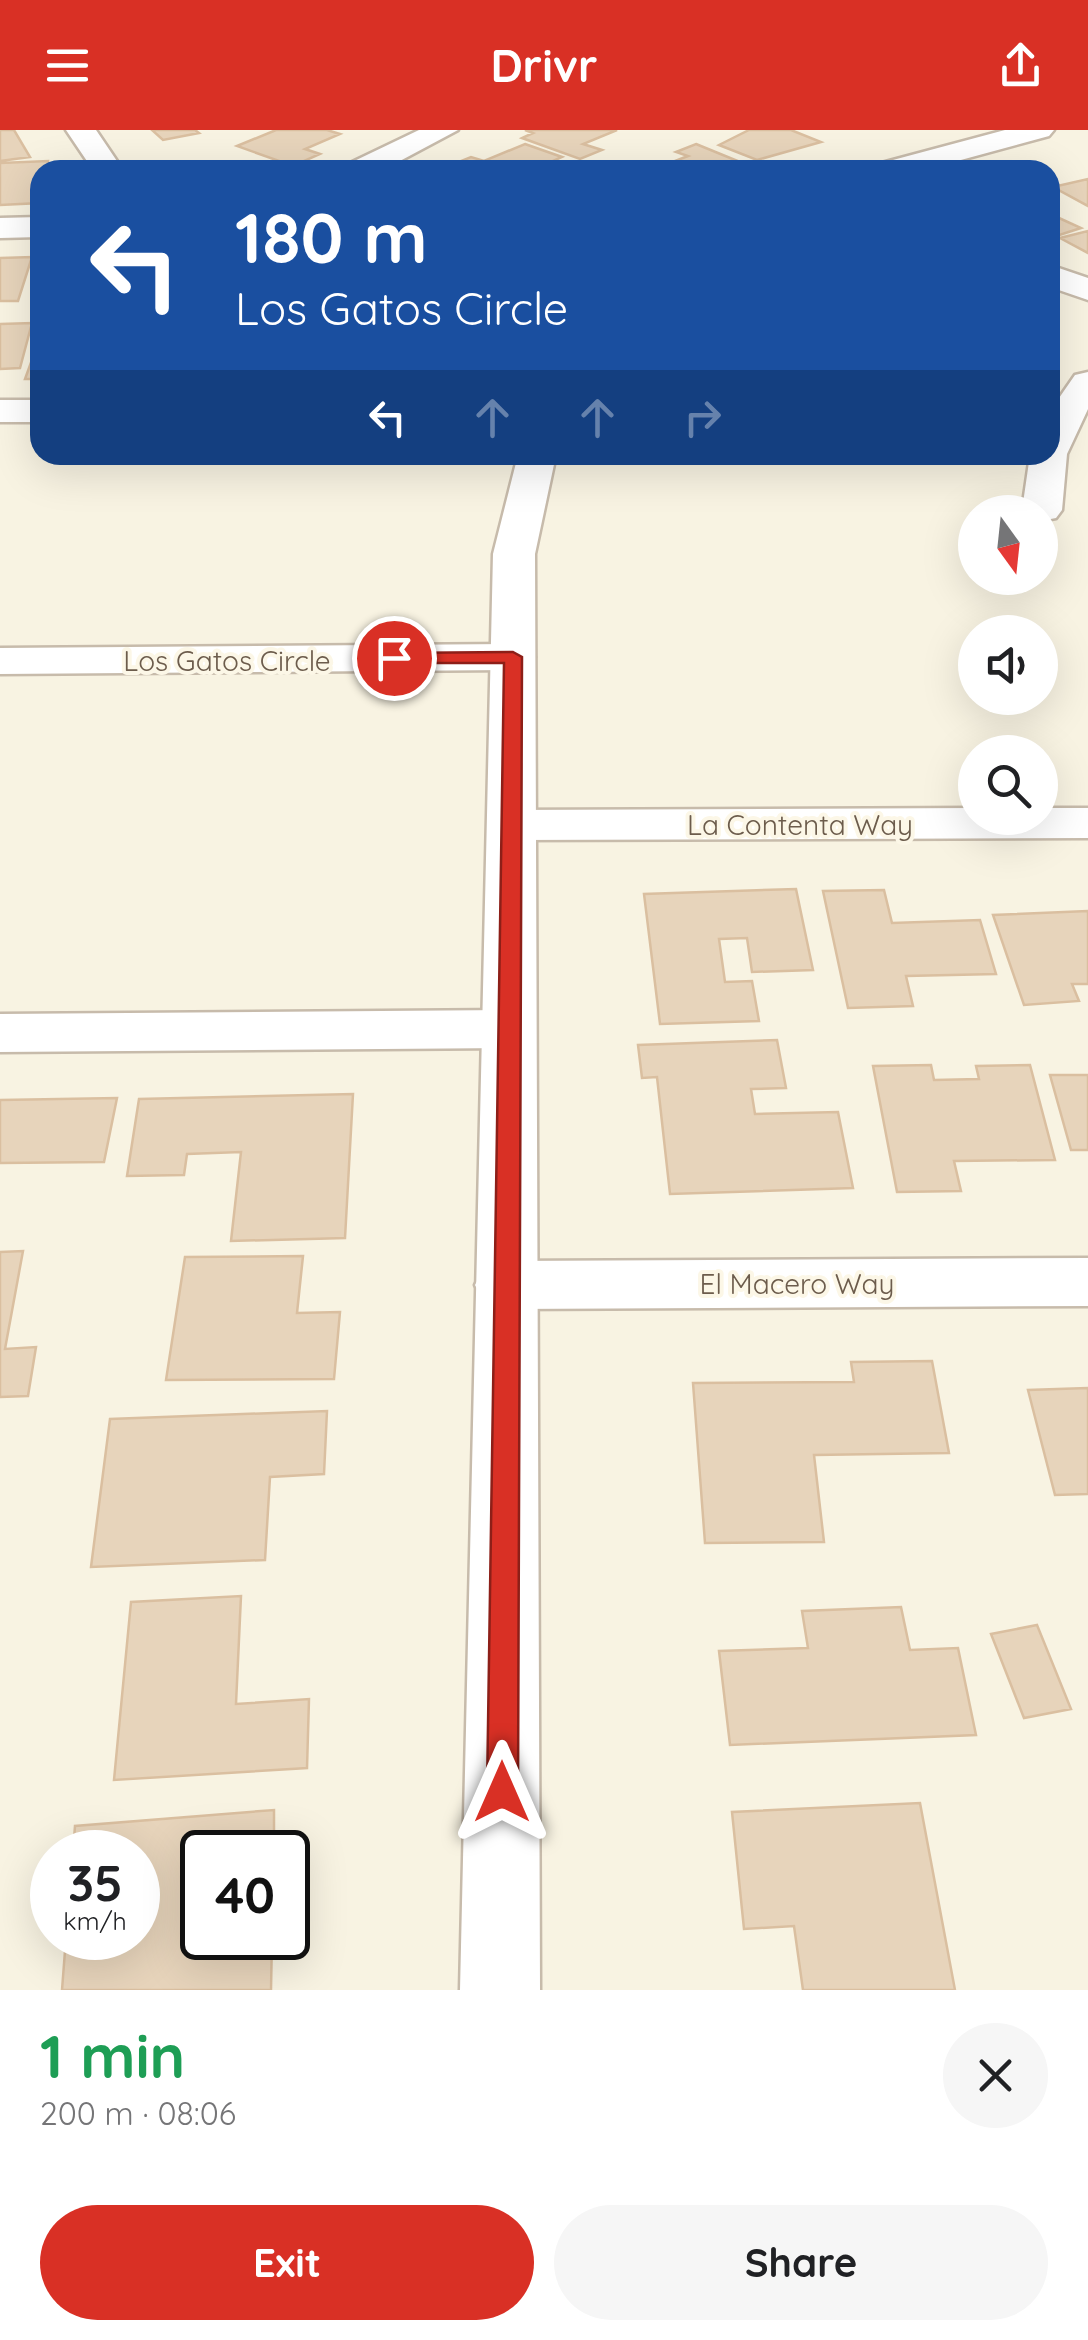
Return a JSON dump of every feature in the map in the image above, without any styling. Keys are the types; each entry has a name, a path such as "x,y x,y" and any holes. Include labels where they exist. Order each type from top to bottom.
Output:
{"street":[{"path":"81,130 101,160"},
{"path":"380,160 442,130"},
{"path":"926,160 1040,130"},
{"path":"0,228 30,227"},
{"path":"1060,280 1088,290"},
{"path":"1060,428 1088,383"},
{"path":"0,411 30,410"},
{"path":"500,1990 514,554 535,465"},
{"path":"1044,495 1048,465"},
{"name":"Los Gatos Circle","path":"0,662 513,657"},
{"name":"La Contenta Way","path":"512,825 1088,824"},
{"path":"0,1032 509,1030"},
{"name":"El Macero Way","path":"506,1285 1088,1282"}],"building":[{"path":"0,130 14,130 30,157 0,161"},
{"path":"152,130 195,130 199,133 163,140"},
{"path":"276,130 327,130 340,134 305,149 320,154 306,160 276,160 237,146"},
{"path":"525,130 617,130 583,144 602,150 580,159 522,138 533,133"},
{"path":"749,130 791,130 821,142 757,160 719,145"},
{"path":"525,144 562,157 555,160 486,160"},
{"path":"696,144 735,160 678,160 688,156 676,152"},
{"path":"30,162 30,204 0,205 0,163"},
{"path":"1088,179 1088,206 1060,191 1060,185"},
{"path":"1060,218 1081,228 1060,235"},
{"path":"1088,231 1088,253 1060,238"},
{"path":"30,257 18,301 0,301 0,258"},
{"path":"30,323 20,368 0,369 0,324"},
{"path":"796,889 813,970 752,972 747,938 719,939 725,982 752,981 759,1021 660,1024 644,894"},
{"path":"884,890 892,923 980,920 996,974 906,976 913,1006 848,1008 823,891"},
{"path":"1088,911 1088,984 1072,984 1079,1001 1024,1005 993,915"},
{"path":"777,1040 786,1088 751,1089 755,1114 838,1112 853,1188 670,1194 657,1077 642,1078 638,1045"},
{"path":"931,1065 934,1080 979,1079 976,1066 1030,1065 1055,1160 954,1161 961,1191 897,1192 873,1066"},
{"path":"1050,1075 1088,1075 1088,1150 1071,1150"},
{"path":"353,1094 345,1238 231,1241 241,1152 187,1154 184,1175 127,1176 139,1099"},
{"path":"117,1098 104,1162 0,1163 0,1100"},
{"path":"23,1251 5,1349 36,1347 28,1396 0,1397 0,1252"},
{"path":"303,1256 297,1313 340,1312 334,1379 166,1380 185,1257"},
{"path":"932,1361 949,1453 814,1455 824,1542 705,1543 693,1383 854,1382 851,1362"},
{"path":"1088,1388 1088,1494 1055,1495 1028,1390"},
{"path":"327,1411 324,1474 270,1477 265,1560 91,1567 110,1419"},
{"path":"241,1596 236,1704 309,1699 307,1768 114,1780 131,1602"},
{"path":"901,1607 910,1650 958,1648 976,1735 730,1745 719,1651 808,1648 802,1611"},
{"path":"1037,1625 1071,1709 1024,1718 991,1634"},
{"path":"920,1803 955,1990 803,1990 794,1926 744,1929 732,1812"},
{"path":"274,1810 274,1830 180,1830 180,1960 272,1960 271,1990 62,1990 64,1960 160,1960 160,1830 75,1830 75,1826"}],"route":[{"path":"394,658 513,657 502,1792"}]}
